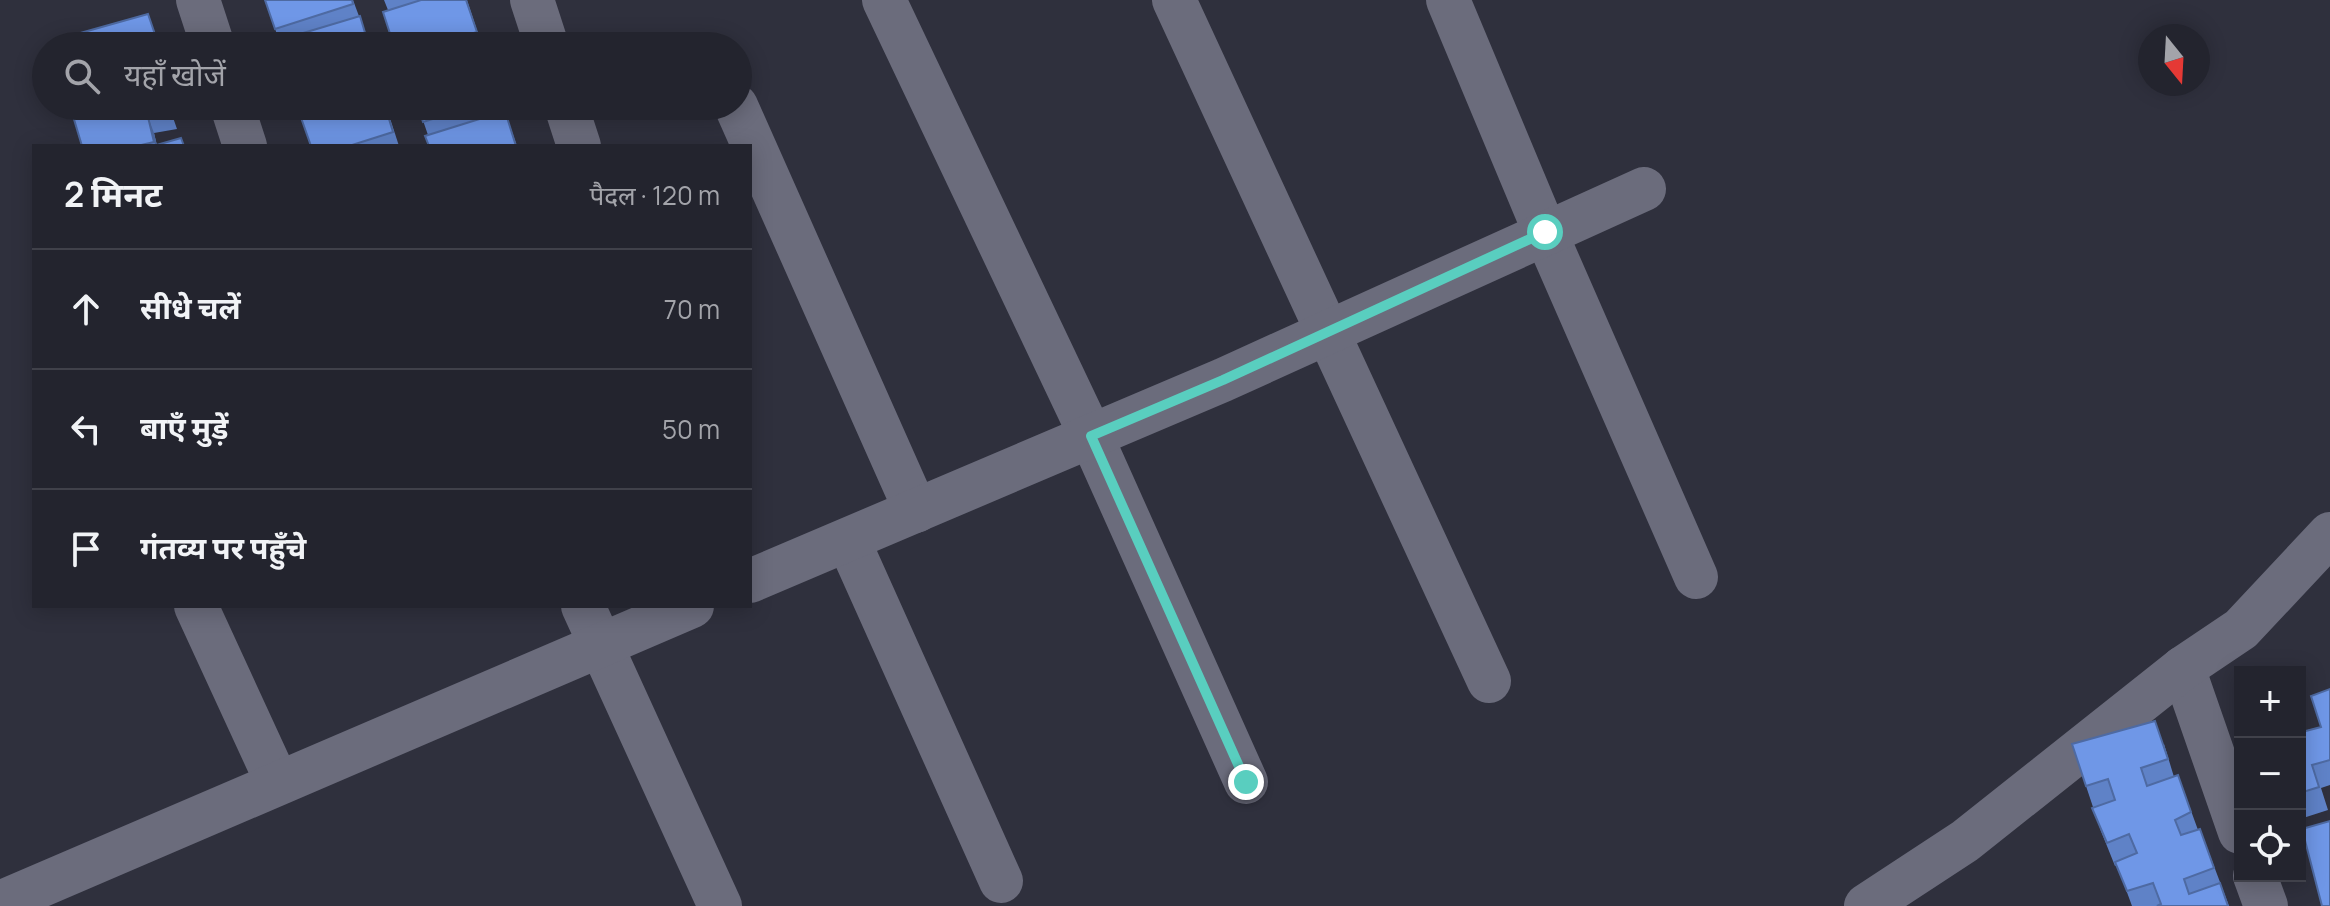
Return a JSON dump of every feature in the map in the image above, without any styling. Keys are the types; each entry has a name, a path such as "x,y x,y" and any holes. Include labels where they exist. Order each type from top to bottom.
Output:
{"street":[{"path":"198,0 208,32"},
{"path":"532,0 542,32"},
{"path":"884,0 1091,436 1246,782"},
{"path":"1174,0 1489,681"},
{"path":"1448,0 1545,232 1696,577"},
{"path":"237,120 244,144"},
{"path":"571,120 578,144"},
{"path":"742,120 916,511"},
{"path":"752,580 1327,333 1644,189"},
{"path":"1866,906 1965,841 2183,668 2241,629 2330,534"},
{"path":"848,540 1001,881"},
{"path":"197,608 277,782"},
{"path":"0,903 277,782 592,625 681,608"},
{"path":"592,625 720,906"},
{"path":"2183,668 2234,815"},
{"path":"2257,882 2266,906"}],"building":[{"path":"265,0 352,0 353,4 275,29"},
{"path":"421,0 466,0 477,32 389,32 383,12"},
{"path":"148,14 154,32 84,32"},
{"path":"360,16 365,32 307,32"},
{"path":"74,120 149,120 154,142 146,144 81,144"},
{"path":"302,120 389,120 393,132 355,144 310,144"},
{"path":"476,120 508,120 515,144 428,144 425,136"},
{"path":"181,138 183,144 160,144"},
{"path":"2330,689 2330,760 2312,765 2319,787 2306,791 2306,731 2321,727 2311,696"},
{"path":"2155,721 2168,759 2141,768 2147,786 2178,775 2191,812 2175,820 2181,835 2200,829 2214,868 2184,879 2189,894 2220,883 2228,906 2157,906 2161,904 2153,883 2127,891 2115,862 2137,853 2129,834 2107,843 2092,808 2115,800 2108,779 2086,786 2072,744"},
{"path":"2330,821 2330,906 2322,906 2306,844 2306,828"}],"route":[{"path":"1246,782 1091,436 1223,380 1545,232"}]}
